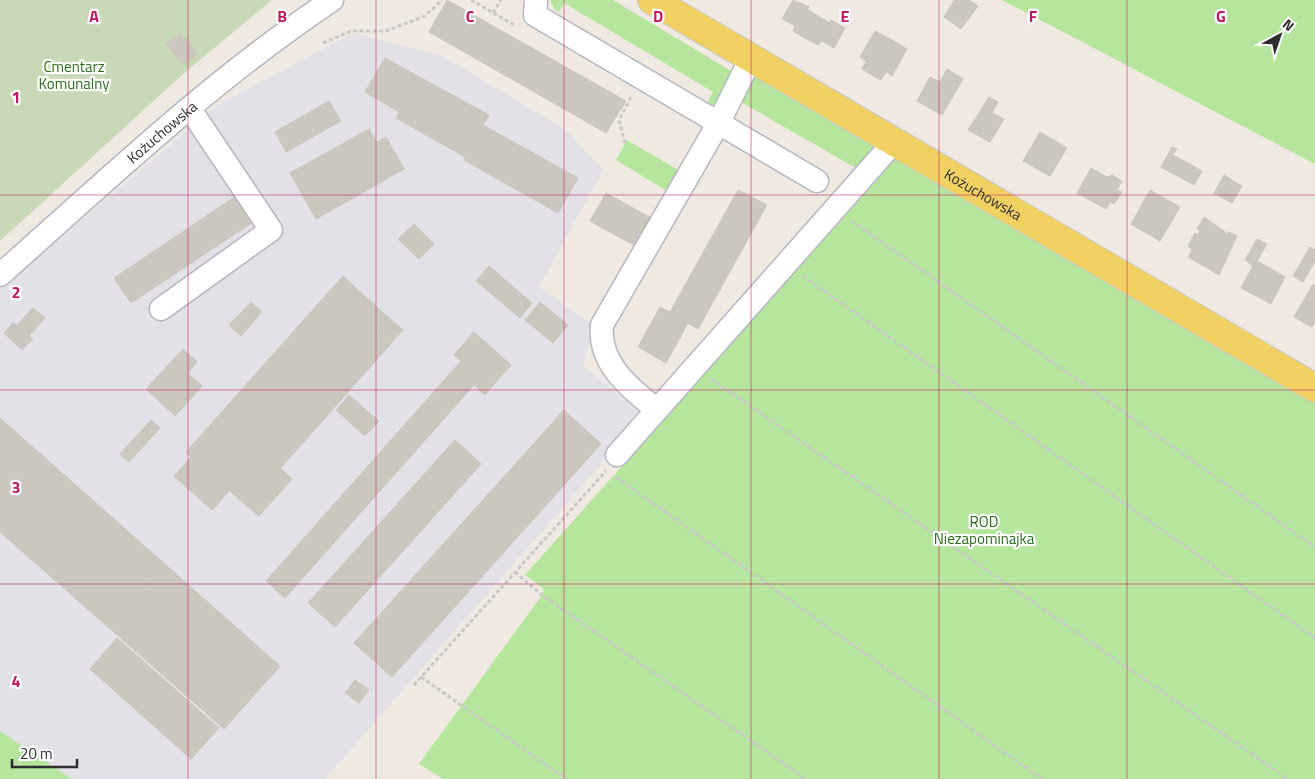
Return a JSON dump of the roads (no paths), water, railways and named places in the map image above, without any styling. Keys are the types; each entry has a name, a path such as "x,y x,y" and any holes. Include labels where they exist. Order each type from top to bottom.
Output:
{"main road":[{"name":"Kożuchowska","path":"652,0 1315,388"}],"street":[{"name":"Kożuchowska","path":"0,275 125,163 190,109 284,32 332,0"},
{"path":"536,0 535,15 817,181"},
{"path":"657,410 632,390 608,361 603,349 602,325 718,124 751,58"},
{"path":"161,309 271,230 190,109"},
{"path":"612,463 894,142"}],"park label":[{"name":"Cmentarz Komunalny","path":"74,74"},
{"name":"ROD Niezapominajka","path":"984,530"}]}
